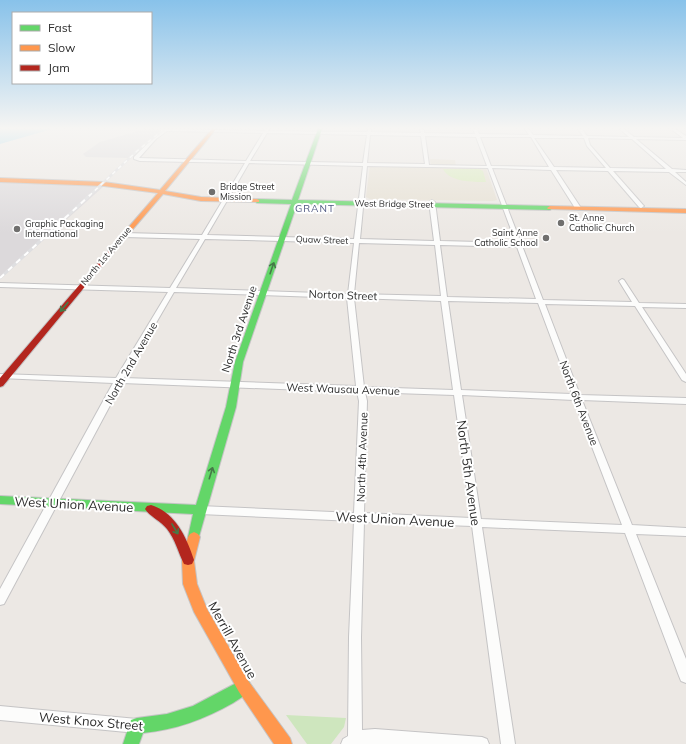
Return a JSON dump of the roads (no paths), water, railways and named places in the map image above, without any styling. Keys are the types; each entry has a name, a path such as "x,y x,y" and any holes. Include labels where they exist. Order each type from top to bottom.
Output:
{"main road":[{"name":"North 1st Avenue","path":"0,384 3,376 80,288 184,164"},
{"name":"North 3rd Avenue","path":"192,539 231,407 239,362 308,164"},
{"path":"0,176 51,176 104,182"},
{"path":"0,180 104,182"},
{"name":"West Bridge Street","path":"104,182 162,190 193,198 432,203 686,211"},
{"name":"West Bridge Street","path":"576,207 686,207"},
{"name":"West Union Avenue","path":"0,500 53,504 200,510"},
{"path":"148,507 163,515 170,521 179,536 188,561"},
{"name":"Merrill Avenue","path":"192,539 188,561 190,584 200,610 244,687 284,744"},
{"name":"West Knox Street","path":"137,726 169,723 197,715 214,707 244,687"},
{"path":"131,744 137,726"}],"street":[{"name":"North 2nd Avenue","path":"0,600 119,380 247,164"},
{"path":"350,164 686,170"},
{"name":"North 4th Avenue","path":"352,742 363,401 359,383 350,296 366,164"},
{"path":"549,164 576,207"},
{"path":"604,164 641,206"},
{"path":"664,164 686,184"},
{"name":"North 6th Avenue","path":"489,166 540,302 686,676"},
{"name":"North 5th Avenue","path":"432,203 457,393 508,744"},
{"name":"Quaw Street","path":"124,235 520,246"},
{"path":"622,281 686,380"},
{"name":"Norton Street","path":"0,285 686,306"},
{"name":"West Wausau Avenue","path":"3,376 686,401"},
{"name":"West Union Avenue","path":"200,510 686,532"},
{"name":"West Knox Street","path":"0,713 137,726"},
{"path":"352,742 375,736 482,744"}],"railway":[{"path":"89,196 123,164"},
{"path":"0,278 90,195"}],"place":[{"name":"Bridge Street Mission","path":"212,192"},
{"name":"St. Anne Catholic Church","path":"561,223"},
{"name":"Graphic Packaging International","path":"17,229"},
{"name":"Saint Anne Catholic School","path":"546,238"}],"district":[{"name":"GRANT","path":"315,208"}]}
